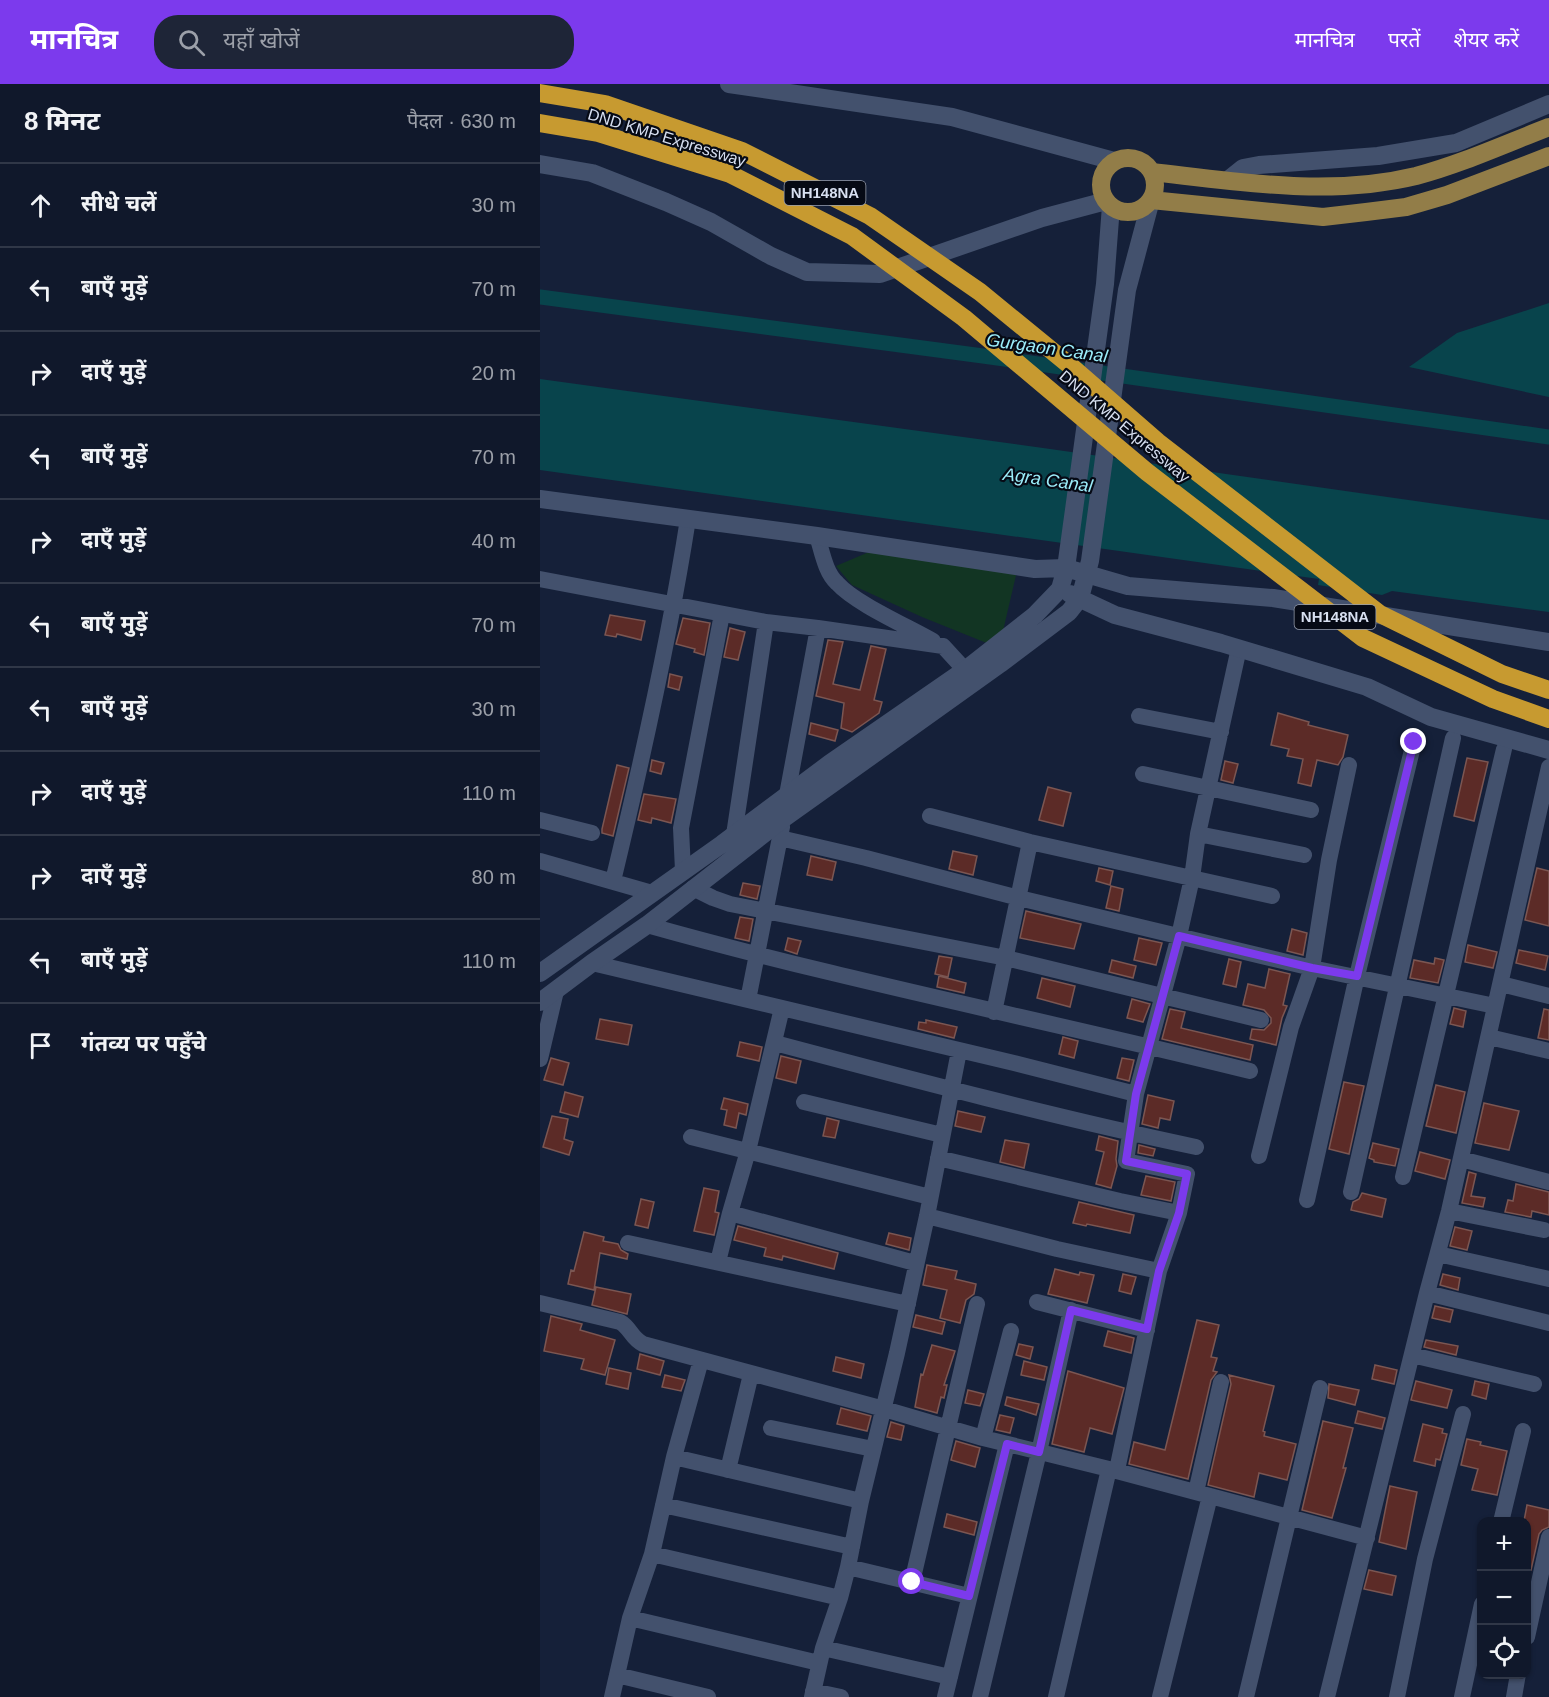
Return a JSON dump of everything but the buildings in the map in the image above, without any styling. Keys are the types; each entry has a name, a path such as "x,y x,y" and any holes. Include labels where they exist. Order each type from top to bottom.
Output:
{"highway":[{"name":"DND KMP Expressway","path":"540,93 605,104 742,151 870,216 980,292 1073,368 1158,442 1380,614 1502,674 1549,690"},
{"name":"DND KMP Expressway","path":"540,123 598,133 730,174 852,236 964,318 1147,472 1363,638 1484,695 1549,719"}],"main road":[{"path":"1152,172 1277,186 1325,187 1383,182 1416,176 1448,166 1549,127"},
{"path":"1151,200 1323,217 1406,207 1447,195 1549,156"},
{"path":"1131,157 1140,160 1152,172 1155,186 1151,200 1145,207 1129,212 1120,211 1108,204 1100,187 1107,166 1114,161 1131,157"}],"street":[{"path":"729,84 952,117 1114,161"},
{"path":"1228,180 1243,168 1259,165 1378,156 1456,143 1549,104"},
{"path":"540,164 592,173 666,201 711,222 771,256 807,272 880,274 1042,218 1108,204 1105,284 1067,562 1060,589 1035,615 965,670 829,764 734,835 540,973"},
{"path":"540,1002 647,925 783,819 1000,664 1069,612 1080,598 1089,568 1127,290 1151,200"},
{"path":"540,499 817,536 1035,569 1067,562 1089,568 1128,586 1273,598 1549,642"},
{"path":"613,881 644,755 674,606 688,519"},
{"path":"817,536 827,567 836,583 851,595 943,646 965,670"},
{"path":"1035,569 1060,589 1130,620 1239,648 1368,687 1431,717 1549,750"},
{"path":"540,579 766,622 943,646"},
{"path":"683,871 681,828 723,614"},
{"path":"734,835 766,622"},
{"path":"787,795 818,628"},
{"path":"1056,1697 1147,1329 1159,1271 1179,1213 1187,1174 1126,1161 1136,1094 1179,936 1192,878 1198,834 1239,648"},
{"path":"1139,716 1221,732"},
{"path":"1351,1192 1453,738"},
{"path":"1307,1200 1357,976 1414,742"},
{"path":"1403,1177 1504,749"},
{"path":"1259,1156 1291,1028 1312,968 1329,860 1349,765"},
{"path":"1327,1697 1449,1211 1549,767"},
{"path":"1143,774 1311,810"},
{"path":"930,816 1030,842 1272,896"},
{"path":"748,1000 783,819"},
{"path":"540,820 592,833"},
{"path":"1198,834 1304,855"},
{"path":"780,838 1312,968 1495,1006"},
{"path":"994,1012 1030,842"},
{"path":"540,861 652,893"},
{"path":"693,888 722,902 1006,958 1261,1020"},
{"path":"647,925 756,955 1250,1071"},
{"path":"592,963 1136,1094"},
{"path":"1501,984 1549,996"},
{"path":"540,1059 556,991"},
{"path":"718,1262 782,1008"},
{"path":"1489,1037 1549,1051"},
{"path":"774,1043 951,1090 1130,1134 1196,1147"},
{"path":"841,1697 812,1694 821,1655 848,1567 861,1501 908,1305 959,1051"},
{"path":"804,1102 942,1136"},
{"path":"691,1137 930,1197"},
{"path":"938,1158 1179,1213"},
{"path":"1461,1159 1549,1182"},
{"path":"1449,1211 1544,1230"},
{"path":"730,1213 915,1263"},
{"path":"927,1216 1057,1249 1159,1271"},
{"path":"628,1243 908,1305"},
{"path":"1437,1254 1549,1279"},
{"path":"1427,1293 1549,1323"},
{"path":"1037,1302 1147,1329"},
{"path":"540,1303 620,1322 626,1326 633,1337 643,1344 983,1438 1113,1469 1367,1538"},
{"path":"912,1582 977,1304"},
{"path":"980,1697 1071,1310"},
{"path":"983,1438 1011,1331"},
{"path":"1412,1355 1534,1384"},
{"path":"612,1697 630,1618 652,1554 674,1457 700,1360"},
{"path":"728,1470 751,1374"},
{"path":"1160,1697 1203,1494 1221,1382"},
{"path":"1246,1697 1320,1388"},
{"path":"1397,1697 1425,1559 1463,1414"},
{"path":"771,1428 873,1449"},
{"path":"1502,1517 1523,1431"},
{"path":"945,1697 1007,1444"},
{"path":"674,1457 861,1501"},
{"path":"663,1505 852,1547"},
{"path":"1530,1625 1549,1537"},
{"path":"652,1554 840,1598"},
{"path":"848,1567 969,1596"},
{"path":"630,1618 950,1677"},
{"path":"1462,1697 1477,1625"},
{"path":"617,1675 674,1693 708,1697"},
{"path":"1514,1697 1517,1679"}],"shaded area":[{"path":"869,552 1017,571 999,648 922,617 852,585 836,566"}],"water":[{"path":"1549,303 1549,397 1409,367 1457,333"},
{"name":"Agra Canal","path":"540,379 1549,520 1549,612 1392,591 1382,595 1318,585 1319,579 540,470"}],"waterway":[{"name":"Gurgaon Canal","path":"540,297 983,356 1549,437"}],"route":[{"path":"912,1582 969,1596 1007,1444 1039,1452 1071,1310 1147,1329 1159,1271 1179,1213 1187,1174 1126,1161 1136,1094 1179,936 1312,968 1357,976 1414,742"}]}
